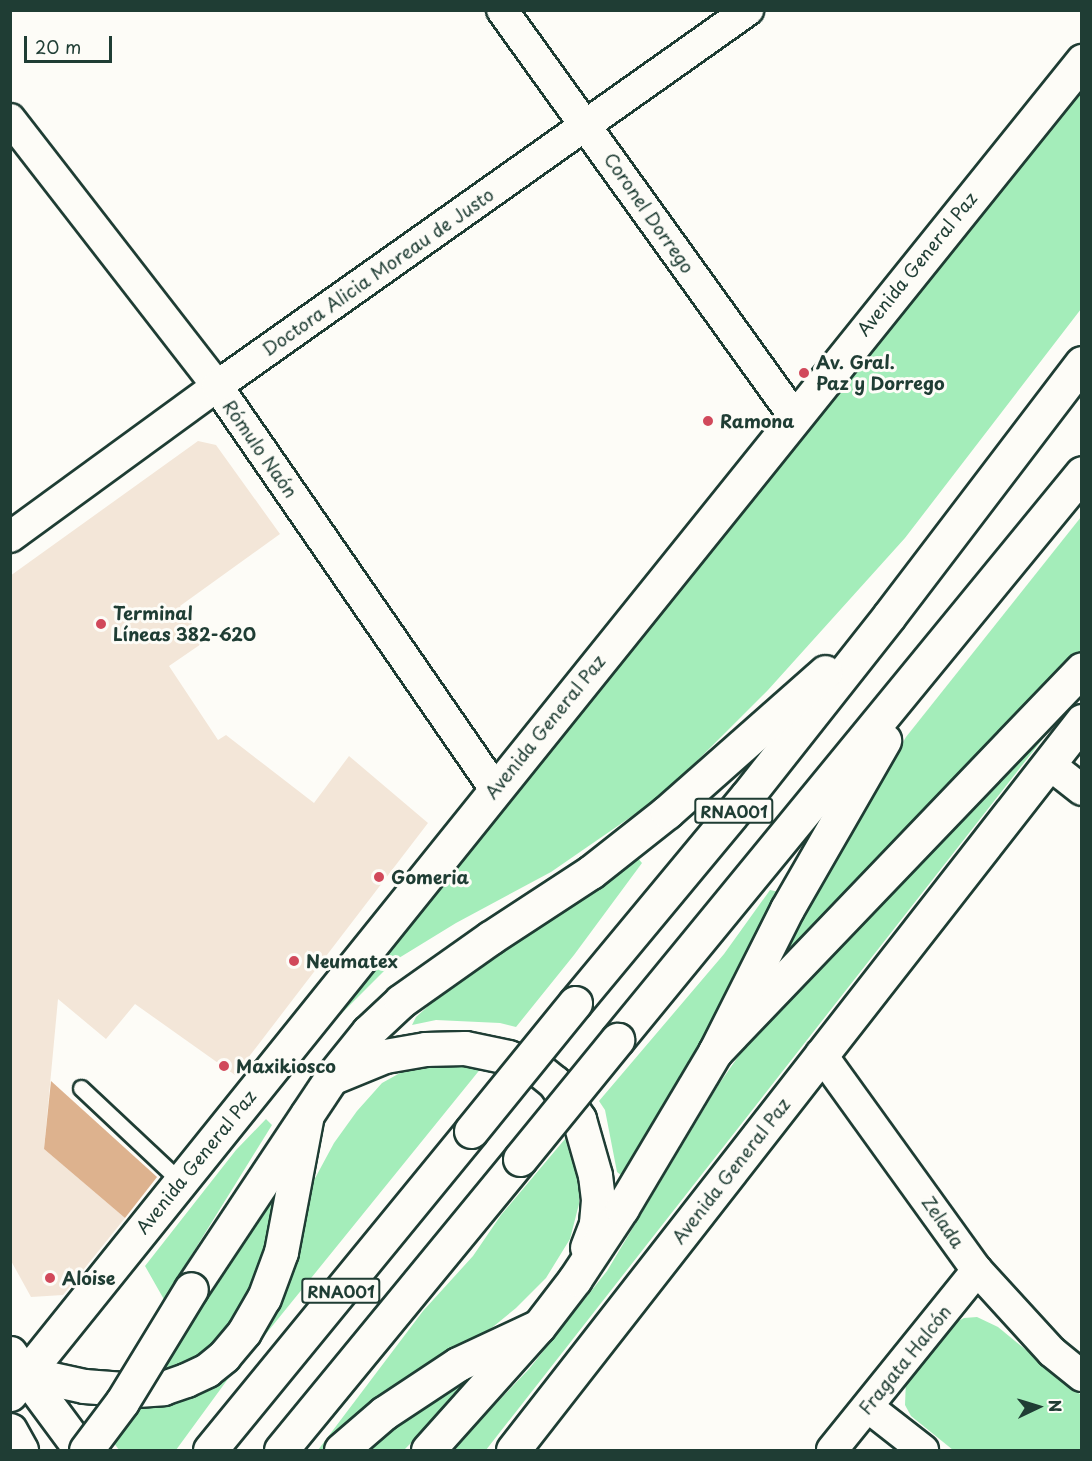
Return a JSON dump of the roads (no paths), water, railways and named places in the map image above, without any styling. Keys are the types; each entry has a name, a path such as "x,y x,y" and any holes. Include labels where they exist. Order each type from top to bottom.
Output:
{"main road":[{"name":"Avenida General Paz","path":"15,1373 180,1181 1082,61"},
{"name":"RNA001","path":"210,1450 747,796 889,616 1082,363"},
{"name":"RNA001","path":"281,1450 1082,473"},
{"path":"86,1450 122,1402 191,1289 331,1078 368,1032 401,1001 608,859 667,812 889,616"},
{"path":"715,1052 1082,669"},
{"path":"428,1450 539,1326 575,1279 622,1208 715,1052 787,909 849,805 922,670"},
{"name":"Avenida General Paz","path":"513,1450 1082,721"},
{"path":"331,1078 385,1056 425,1049 465,1048 534,1066 554,1082 579,1119 593,1167 598,1200 596,1224 575,1279"},
{"path":"15,1373 84,1386 137,1390 163,1388 207,1370 224,1356 244,1332 264,1298 281,1252 307,1114"},
{"path":"341,1450 384,1413 458,1364 539,1326"},
{"path":"15,1373 81,1450"},
{"path":"10,1430 21,1450"}],"street":[{"name":"Coronel Dorrego","path":"502,10 794,416"},
{"name":"Doctora Alicia Moreau de Justo","path":"10,537 217,386 748,10"},
{"name":"Rómulo Naón","path":"10,119 217,386 495,789"},
{"path":"1049,764 1082,790"},
{"name":"Zelada","path":"821,1054 977,1270 1052,1352 1082,1376"},
{"name":"Fragata Halcón","path":"832,1450 977,1270"},
{"path":"868,1407 923,1450"}],"lane":[{"path":"81,1088 180,1181"}],"place":[{"name":"Av. Gral. Paz y Dorrego","path":"804,373"},
{"name":"Ramona","path":"708,421"},
{"name":"Terminal Líneas 382-620","path":"101,624"},
{"name":"Gomeria","path":"379,877"},
{"name":"Neumatex","path":"294,961"},
{"name":"Maxikiosco","path":"224,1066"},
{"name":"Aloise","path":"50,1278"}]}
